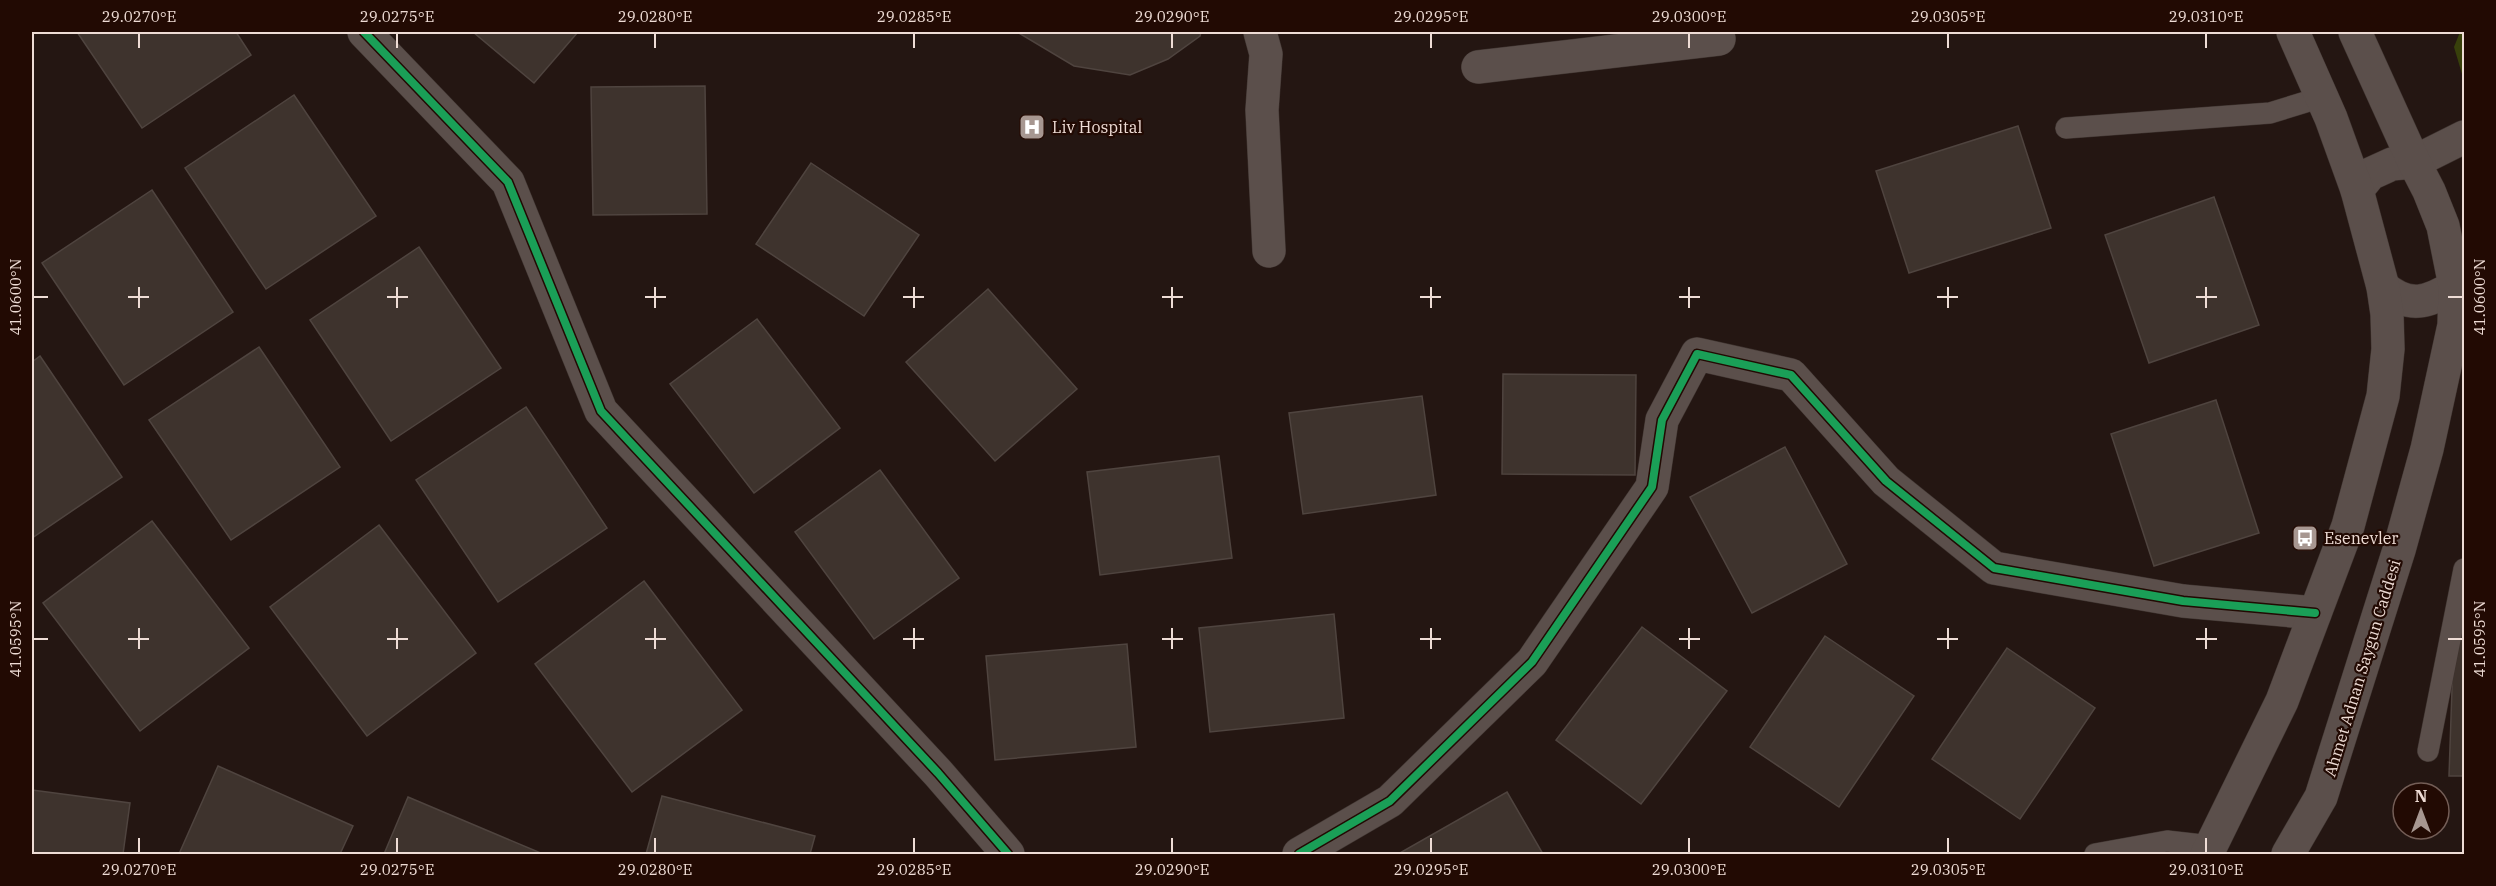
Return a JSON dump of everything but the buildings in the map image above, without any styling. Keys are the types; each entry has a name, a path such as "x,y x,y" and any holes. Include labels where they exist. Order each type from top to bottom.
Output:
{"street":[{"path":"364,32 508,182 601,411 938,773 1008,855"},
{"path":"1260,32 1266,54 1262,110 1269,251"},
{"path":"1478,67 1719,39 1717,32"},
{"path":"2209,850 2282,701 2348,526 2383,396 2388,349 2387,314 2383,287 2357,190 2322,97 2293,32"},
{"name":"Ahmet Adnan Saygun Caddesi","path":"2288,855 2321,797 2399,550 2427,449 2444,374 2454,325 2460,276 2429,191 2355,32"},
{"path":"2357,190 2370,174 2392,164 2414,162 2464,137"},
{"path":"2383,287 2395,297 2415,302 2434,299 2460,276"},
{"path":"1299,855 1390,801 1532,662 1652,487 1662,420 1697,354 1791,375 1886,481 1994,568 2183,600 2315,613"}],"lane":[{"path":"2066,128 2270,113 2322,97"},
{"path":"2428,751 2463,578"},
{"path":"2095,855 2167,841 2209,850"}],"green space":[{"path":"2460,32 2464,32 2464,75 2454,47"}],"cycle path":[{"path":"364,32 508,182 601,411 938,773 1008,854"},
{"path":"1299,854 1390,801 1532,662 1652,487 1662,420 1697,354 1791,375 1886,481 1994,568 2183,601 2315,613"}],"place":[{"name":"Liv Hospital","path":"1032,127"},
{"name":"Esenevler","path":"2305,538"}]}
